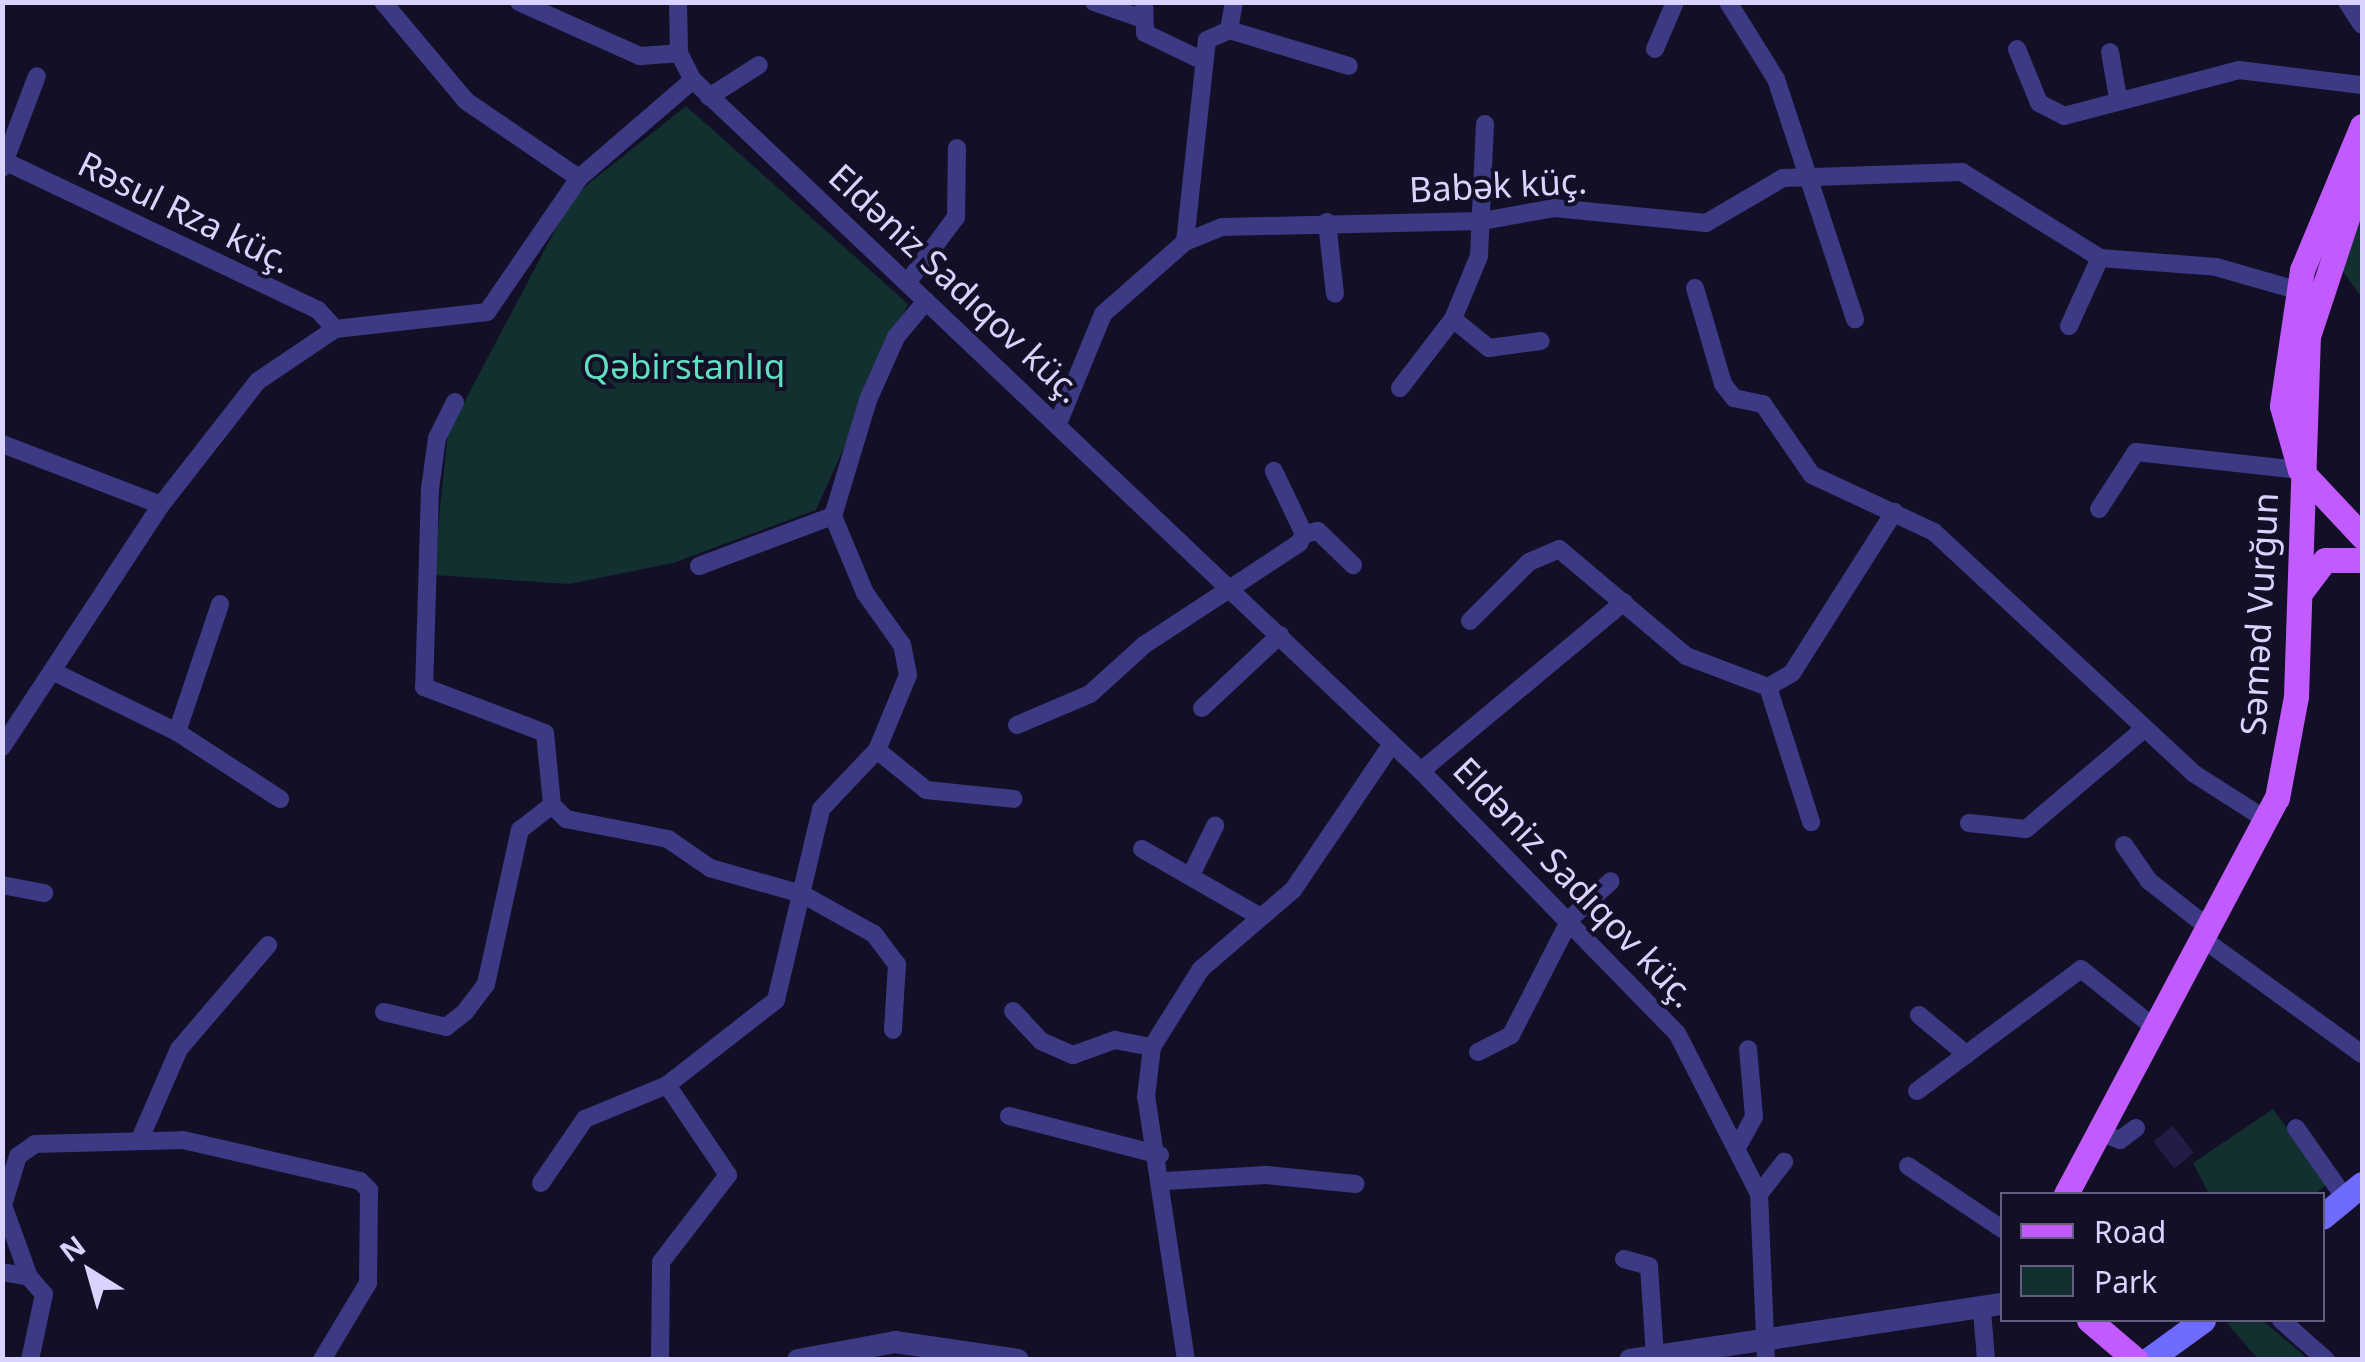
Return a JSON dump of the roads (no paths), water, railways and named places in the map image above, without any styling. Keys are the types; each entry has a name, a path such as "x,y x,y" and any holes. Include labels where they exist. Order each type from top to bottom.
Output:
{"main road":[{"path":"2362,126 2296,290 2282,406 2300,470 2362,536"},
{"name":"Səməd Vurğun","path":"2067,1192 2268,821 2296,696 2300,470 2311,322 2362,172"},
{"path":"2299,597 2324,560 2362,560"},
{"path":"2325,1215 2354,1191"},
{"path":"2091,1322 2136,1360"},
{"path":"2148,1360 2200,1322"}],"street":[{"path":"383,2 466,101 580,178"},
{"path":"519,2 640,56 679,54"},
{"name":"Eldəniz Sadıqov küç.","path":"678,2 679,54 693,80 709,97 1059,421 1422,771 1571,918 1677,1034 1739,1144 1758,1194 1765,1350"},
{"path":"1094,2 1142,10 1154,40 1201,60"},
{"path":"1228,30 1234,2"},
{"path":"1655,49 1675,2"},
{"path":"1728,2 1764,50 1855,320"},
{"path":"2347,2 2362,25"},
{"path":"1185,242 1201,60 1207,40 1228,30 1349,66"},
{"path":"2017,49 2049,111 2064,116 2118,98 2239,70 2362,85"},
{"path":"2110,52 2118,98"},
{"path":"709,97 759,65"},
{"path":"3,163 37,76"},
{"path":"2,747 56,673 162,505 258,381 335,328 487,312 580,178 693,80"},
{"path":"1400,388 1453,319 1476,272 1485,124"},
{"path":"907,283 956,217 957,148"},
{"name":"Rəsul Rza küç.","path":"3,163 318,310 335,328"},
{"name":"Babək küç.","path":"1059,421 1103,314 1185,242 1222,227 1482,221 1554,208 1706,223 1762,187 1805,178 1962,172 2100,258"},
{"path":"1327,222 1335,294"},
{"path":"2070,326 2100,258 2216,267 2296,290"},
{"path":"1695,288 1706,346 1734,398 1763,404 1812,475 1934,532 2193,773 2268,821"},
{"path":"541,1182 585,1119 667,1084 776,1000 821,809 877,750 908,676 902,645 865,593 833,516 882,368 926,301"},
{"path":"1453,319 1489,348 1541,341"},
{"path":"455,402 437,438 430,489 424,687 545,733 552,806 566,819 668,838 710,868 802,894 889,946 897,964 893,1030"},
{"path":"2,444 162,505"},
{"path":"2099,509 2136,452 2300,470"},
{"path":"1274,471 1304,534"},
{"path":"1768,687 1792,673 1894,512"},
{"path":"699,566 833,516"},
{"path":"1017,725 1090,694 1144,645 1234,590 1304,534 1318,531 1352,566"},
{"path":"1470,621 1530,562 1558,548 1686,656 1768,687"},
{"path":"1422,771 1624,602"},
{"path":"178,732 220,604"},
{"path":"1202,708 1280,635"},
{"path":"56,673 178,732 280,799"},
{"path":"1768,687 1811,822"},
{"path":"1969,823 2026,829 2145,728"},
{"path":"1186,1360 1165,1181 1146,1097 1152,1046 1201,970 1302,878 1392,744"},
{"path":"877,750 926,790 1014,799"},
{"path":"384,1012 446,1027 465,1012 486,984 520,830 552,806"},
{"path":"1191,875 1216,826"},
{"path":"2124,845 2149,880 2206,933 2362,1054"},
{"path":"1142,849 1258,916"},
{"path":"1478,1052 1511,1035 1527,1012 1571,918 1611,880"},
{"path":"2,885 44,893"},
{"path":"140,1139 179,1050 268,945"},
{"path":"1917,1091 2081,969 2155,1028"},
{"path":"1013,1011 1041,1041 1073,1055 1115,1040 1152,1046"},
{"path":"1919,1015 1967,1055"},
{"path":"1739,1144 1753,1130 1748,1049"},
{"path":"660,1360 661,1262 728,1175 667,1084"},
{"path":"1009,1116 1160,1155"},
{"path":"2100,1132 2120,1140 2136,1128"},
{"path":"2296,1128 2354,1191"},
{"path":"30,1360 46,1314 3,1205 18,1156 66,1137 140,1139 257,1153 284,1169 366,1184 363,1304 322,1360"},
{"path":"1758,1194 1784,1162"},
{"path":"1908,1166 2000,1228"},
{"path":"1165,1181 1266,1176 1356,1184"},
{"path":"1624,1259 1649,1266 1654,1356"},
{"path":"2,1272 29,1278"},
{"path":"1630,1360 1765,1350 1992,1308 1986,1360"},
{"path":"2282,1322 2326,1360"},
{"path":"798,1360 894,1342 1018,1360"}],"park label":[{"name":"Qəbirstanlıq","path":"684,366"}]}
